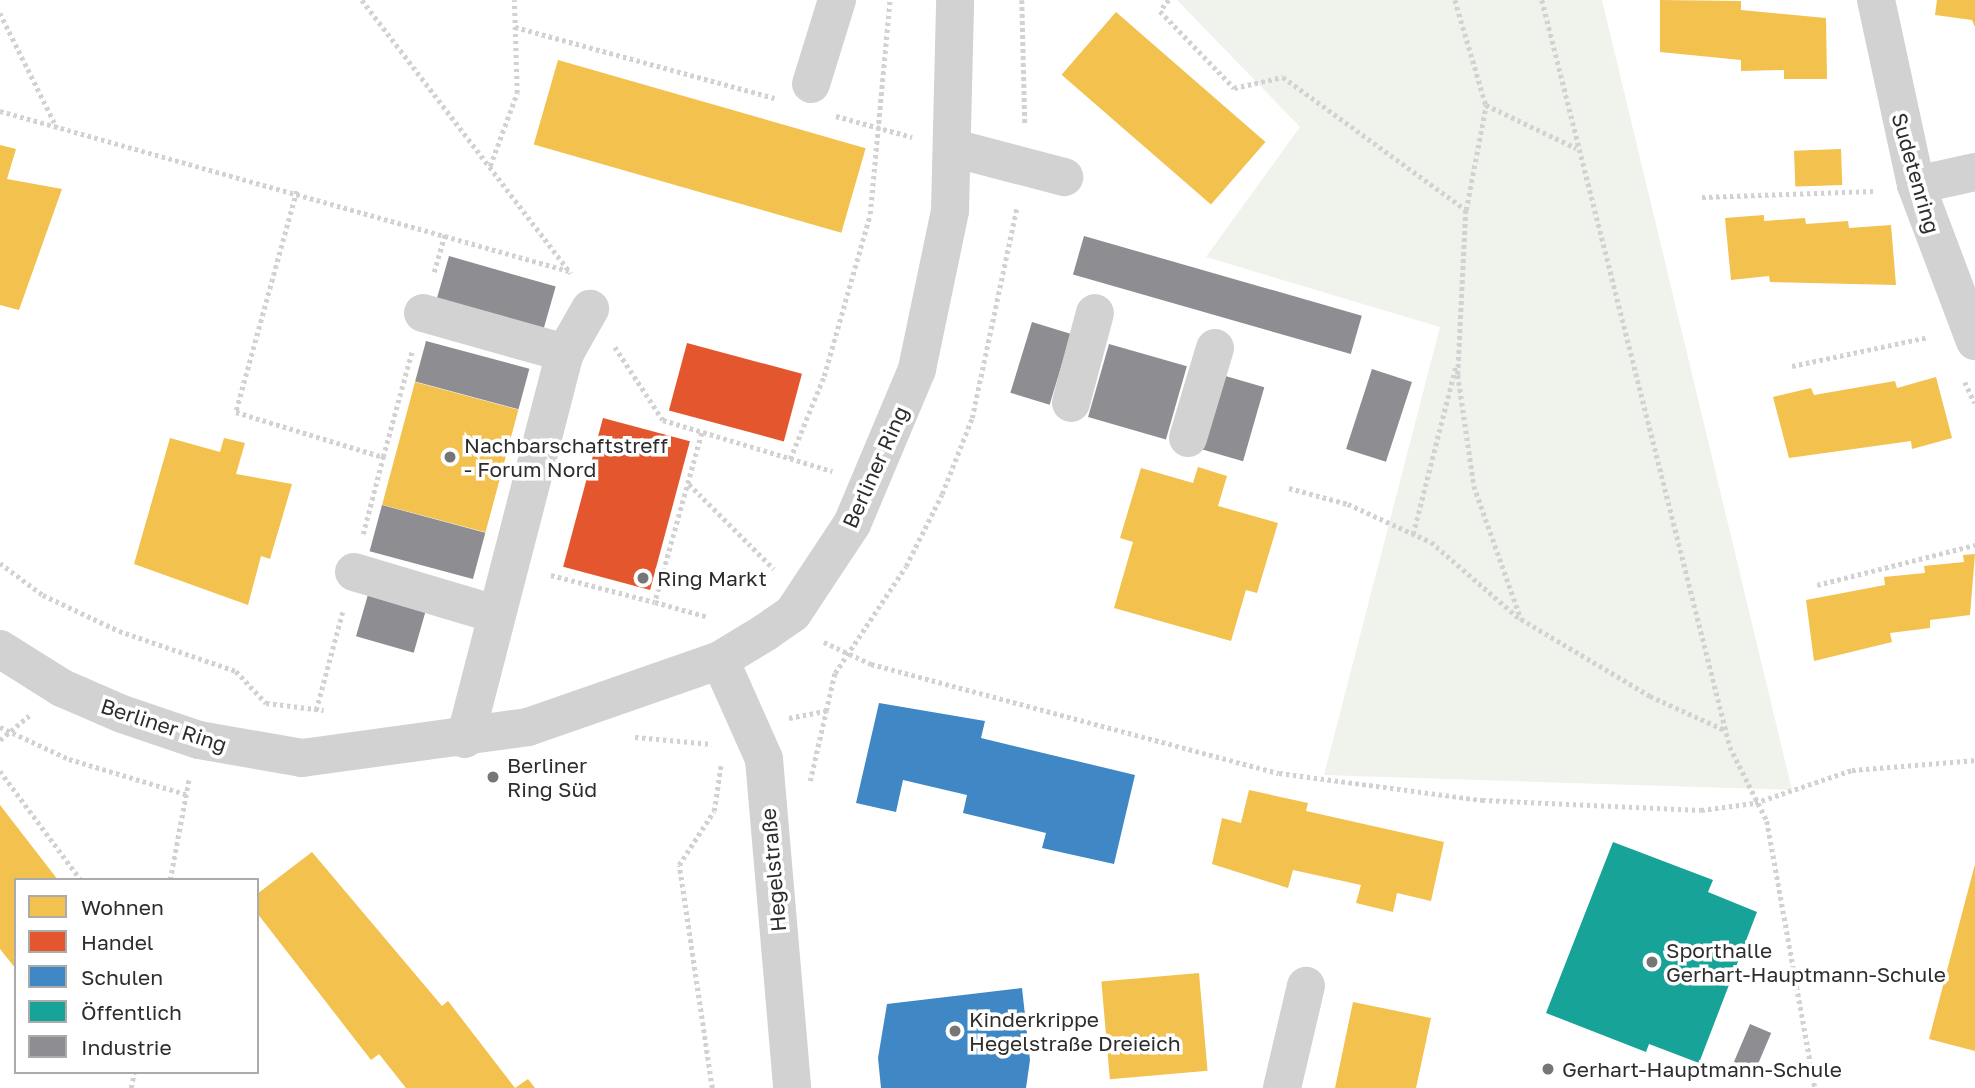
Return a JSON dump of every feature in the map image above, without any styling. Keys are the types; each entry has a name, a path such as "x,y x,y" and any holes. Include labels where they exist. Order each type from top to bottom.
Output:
{"street":[{"path":"810,100 837,0"},
{"name":"Berliner Ring","path":"0,649 62,688 200,740 302,758 465,738 528,727 720,660 788,614 873,482 937,300 957,149 955,0"},
{"name":"Sudetenring","path":"1876,0 1916,185 1971,334"},
{"path":"957,149 1064,177"},
{"path":"1916,185 1975,172"},
{"path":"465,738 495,614 565,353 590,309"},
{"path":"422,313 565,353"},
{"path":"1071,402 1095,313"},
{"path":"1188,438 1214,348"},
{"path":"354,572 495,614"},
{"name":"Hegelstraße","path":"720,660 740,739 764,759 792,1088"},
{"path":"1282,1088 1306,986"}],"path":[{"path":"362,0 570,271 590,309 663,420 873,482"},
{"path":"490,167 517,93 514,0"},
{"path":"790,459 824,376 870,214 890,0"},
{"path":"807,791 835,673 906,565 972,418 1024,167 1022,0"},
{"path":"1169,0 1160,10 1234,88 1283,77 1466,210"},
{"path":"1455,0 1486,105 1466,210 1459,354 1474,486 1521,619"},
{"path":"1542,0 1576,148 1726,731 1755,803 1767,821 1815,1088"},
{"path":"0,13 57,128"},
{"path":"515,27 810,100 880,128 957,149"},
{"path":"1486,105 1576,148"},
{"path":"0,111 298,191 570,271"},
{"path":"1702,197 1916,185"},
{"path":"298,191 236,411 383,457"},
{"path":"302,758 445,234"},
{"path":"1792,366 1971,334"},
{"path":"1413,534 1459,354"},
{"path":"655,602 702,433"},
{"path":"688,483 788,614 821,641 850,654 1279,773 1482,800 1701,810 1755,803 1852,771 1975,760"},
{"path":"1289,488 1413,534 1521,619 1650,696 1726,731"},
{"path":"1817,585 1975,545"},
{"path":"0,563 43,595 119,631 236,671 266,703"},
{"path":"509,564 655,602 788,614"},
{"path":"619,739 653,734 740,739 826,710"},
{"path":"0,727 69,760 186,794"},
{"path":"712,1088 679,865 714,811 740,739"},
{"path":"170,878 186,794 200,740"},
{"path":"0,771 80,878"}],"shaded area":[{"path":"1177,0 1602,0 1792,790 1324,775 1440,327 1206,257 1300,127"}],"building: Wohnen":[{"path":"1660,0 1741,1 1741,10 1826,18 1827,79 1784,79 1784,70 1741,71 1741,60 1660,52"},
{"path":"1937,0 1975,0 1975,27 1972,20 1935,15"},
{"path":"1116,12 1265,142 1211,205 1062,75"},
{"path":"558,60 866,148 841,233 534,145"},
{"path":"0,145 16,149 7,179 62,189 19,310 0,305"},
{"path":"1841,149 1842,185 1795,187 1794,151"},
{"path":"1764,215 1764,221 1805,218 1806,224 1848,221 1849,228 1891,225 1896,285 1770,282 1769,276 1731,280 1725,218"},
{"path":"1936,377 1952,438 1912,449 1911,441 1789,458 1773,397 1811,388 1814,395 1895,381 1897,388"},
{"name":"Nachbarschaftstreff - Forum Nord","path":"415,382 518,410 485,532 382,505"},
{"path":"170,438 220,452 224,438 245,443 236,474 292,484 270,559 261,556 248,605 134,564"},
{"path":"1198,467 1227,476 1218,506 1278,523 1257,593 1246,590 1231,641 1114,608 1133,542 1120,538 1141,468 1193,483"},
{"path":"1975,554 1970,615 1930,620 1930,628 1890,633 1892,642 1814,661 1806,600 1885,585 1884,577 1925,573 1924,566 1964,562 1963,555"},
{"path":"1249,790 1308,803 1306,811 1444,842 1431,901 1397,893 1393,912 1356,903 1361,885 1293,870 1288,888 1212,864 1222,818 1241,823"},
{"path":"0,805 56,878 14,878 14,966 0,949"},
{"path":"312,852 442,1006 448,1001 515,1088 406,1088 379,1054 371,1060 259,916 259,892"},
{"path":"1975,864 1975,1051 1929,1039"},
{"path":"1199,973 1208,1071 1110,1079 1101,982"},
{"path":"1353,1002 1431,1018 1416,1088 1335,1088"},
{"path":"528,1079 535,1088 515,1088"}],"building: Handel":[{"path":"687,343 802,374 784,441 669,411"},
{"path":"603,418 690,441 650,590 563,567"}],"building: Schulen":[{"path":"879,703 985,721 981,738 1135,775 1114,864 1042,848 1046,833 963,813 967,795 903,780 896,812 856,803"},
{"name":"Kinderkrippe Hegelstraße Dreieich","path":"1022,988 1030,1060 1026,1088 881,1088 878,1058 887,1004"}],"building: Öffentlich":[{"name":"Sporthalle Gerhart-Hauptmann-Schule","path":"1613,842 1713,880 1708,892 1757,912 1699,1063 1649,1044 1646,1052 1546,1013"}],"building: Industrie":[{"path":"1084,236 1362,316 1351,354 1073,274"},
{"path":"449,256 556,287 542,333 436,302"},
{"path":"1032,322 1071,334 1050,405 1010,393"},
{"path":"426,341 529,369 518,409 415,382"},
{"path":"1109,344 1187,366 1166,439 1088,417"},
{"path":"1372,369 1412,382 1386,462 1346,449"},
{"path":"1222,375 1264,387 1243,461 1201,449"},
{"path":"382,505 485,533 473,579 370,551"},
{"path":"369,591 427,608 414,653 356,636"},
{"path":"1750,1024 1771,1033 1755,1071 1734,1062"}],"place":[{"name":"Nachbarschaftstreff - Forum Nord","path":"450,457"},
{"name":"Ring Markt","path":"643,578"},
{"name":"Berliner Ring Süd","path":"493,777"},
{"name":"Sporthalle Gerhart-Hauptmann-Schule","path":"1652,962"},
{"name":"Kinderkrippe Hegelstraße Dreieich","path":"955,1031"},
{"name":"Gerhart-Hauptmann-Schule","path":"1548,1069"}]}
